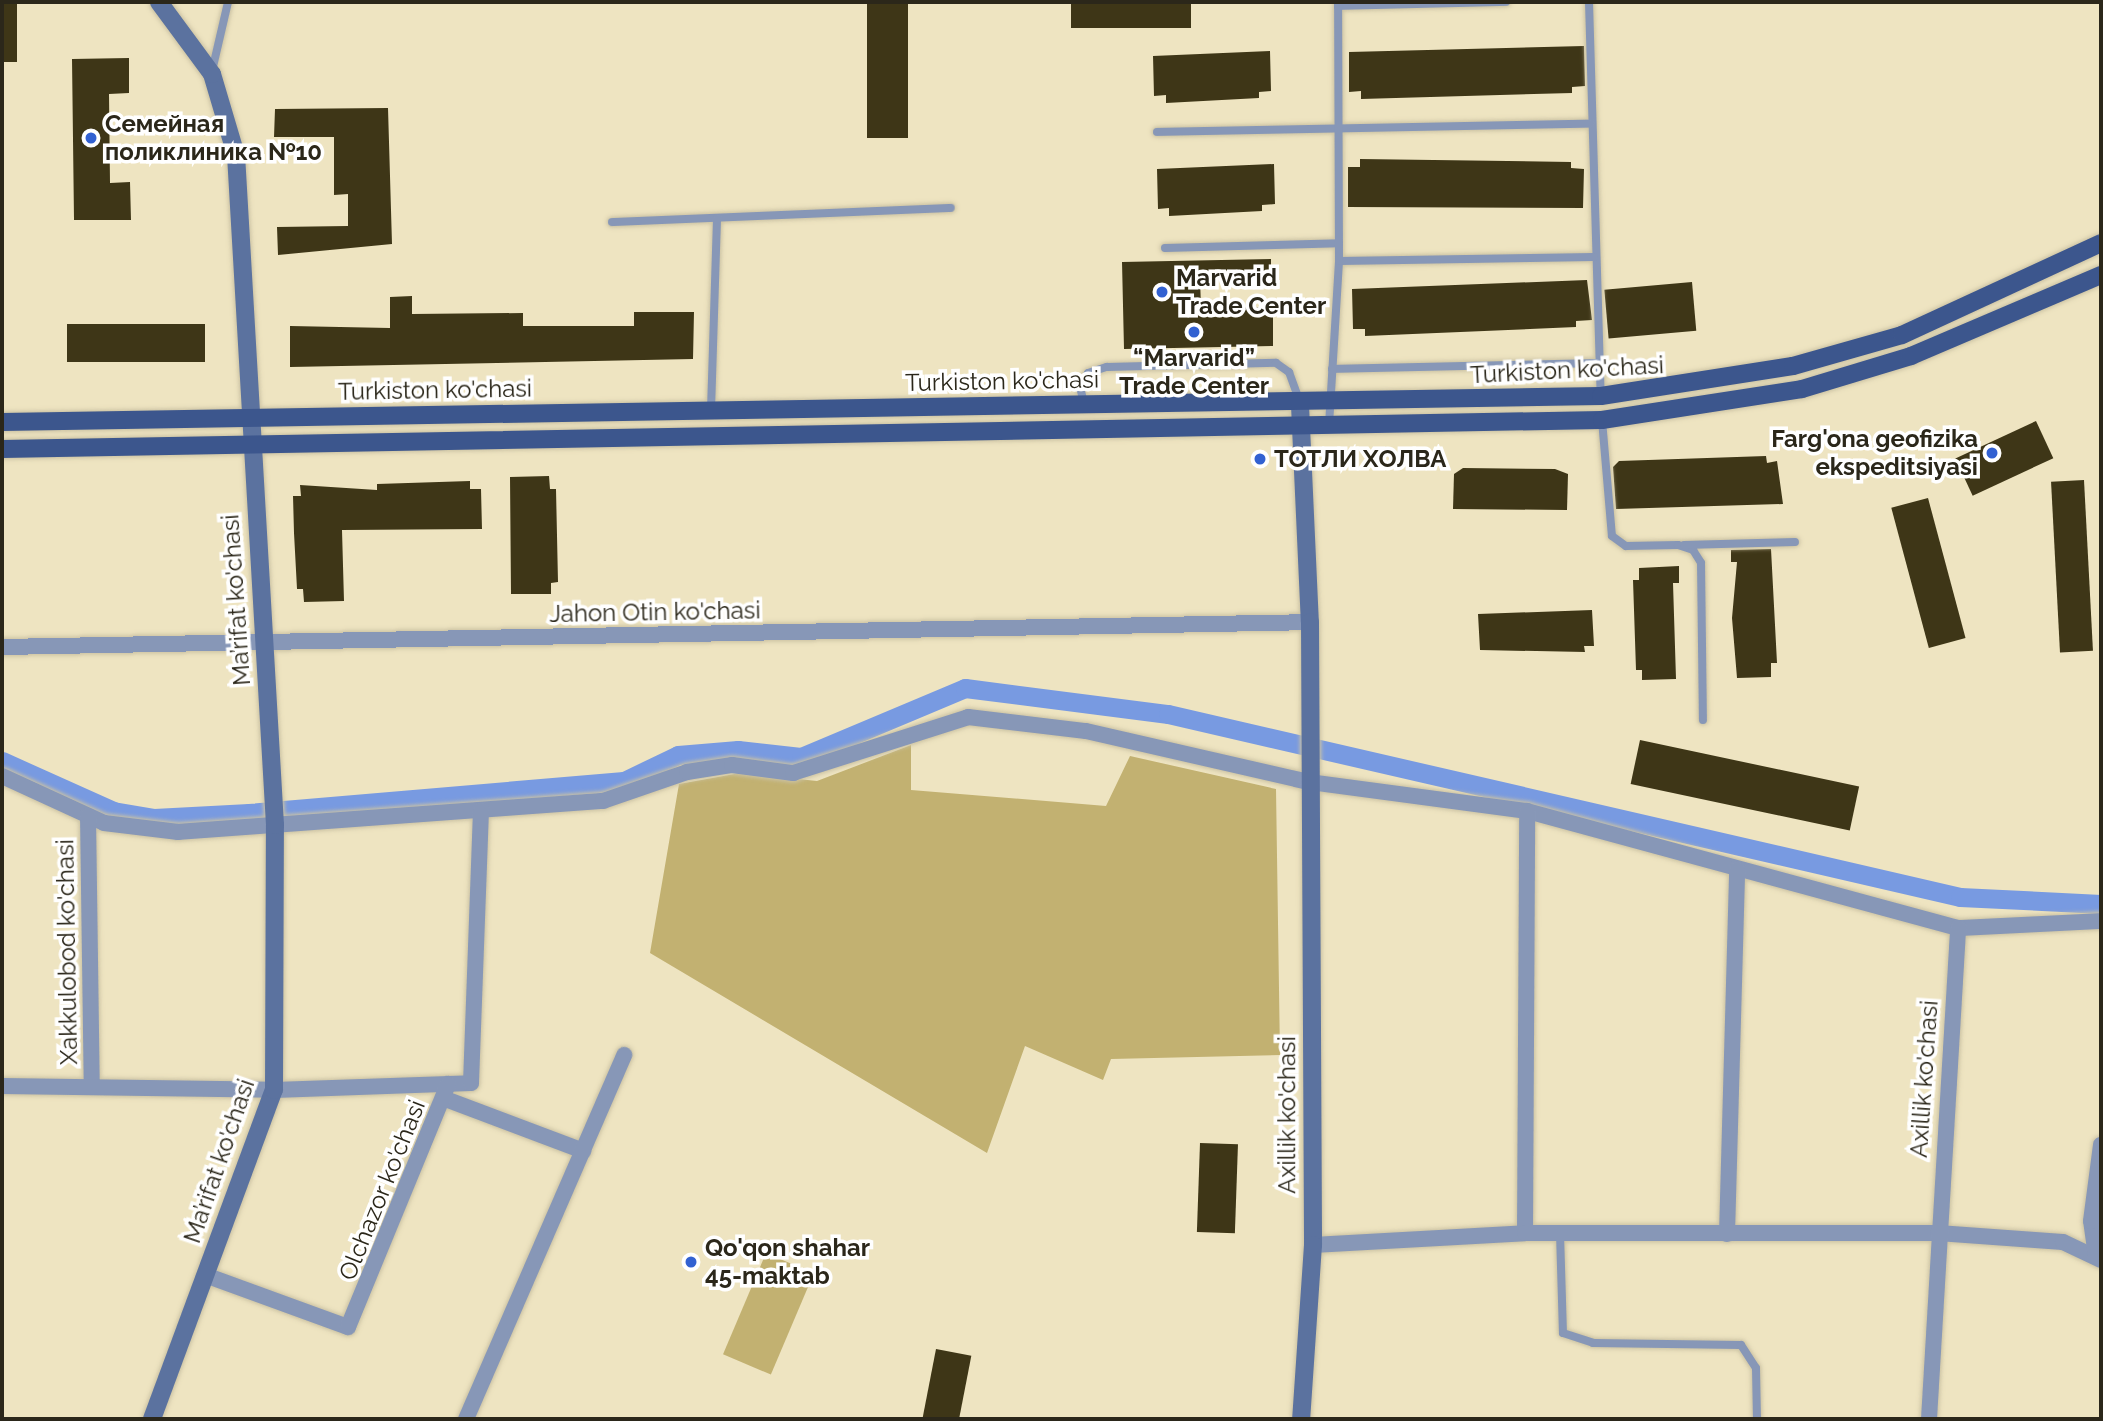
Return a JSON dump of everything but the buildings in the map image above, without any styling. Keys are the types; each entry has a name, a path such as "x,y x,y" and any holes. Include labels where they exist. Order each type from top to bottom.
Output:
{"main road":[{"name":"Turkiston ko'chasi","path":"2,422 1084,404 1300,405 1601,396 1793,366 1902,335 2101,243"},
{"name":"Turkiston ko'chasi","path":"2,449 1602,420 1802,389 1911,356 2101,275"}],"street":[{"name":"Ma’rifat ko'chasi","path":"152,1419 274,1090 275,825 250,444 251,417 236,155 212,74 159,2"},
{"path":"1300,405 1310,622"},
{"name":"Jahon Otin ko'chasi","path":"2,647 1310,622"},
{"name":"Axillik ko'chasi","path":"1301,1419 1313,1245 1310,622"},
{"path":"2,776 88,816 178,832 603,801 687,772 732,765 793,773 968,716 1086,731 1309,777 1527,811 1958,928 2101,921"},
{"name":"Olchazor ko'chasi","path":"205,1275 348,1327 445,1091 471,1083 481,810"},
{"path":"1525,1233 1527,811"},
{"name":"Xakkulobod ko'chasi","path":"88,816 92,1087"},
{"path":"1727,1234 1737,869"},
{"name":"Axillik ko'chasi","path":"1928,1419 1958,928"},
{"path":"466,1419 624,1055"},
{"path":"2,1086 445,1091 583,1151"},
{"path":"2099,1258 2091,1221 2101,1145"},
{"path":"1313,1245 1525,1233 1938,1233 2063,1241 2099,1258"}],"lane":[{"path":"212,74 228,2"},
{"path":"1329,426 1328,404 1339,261 1338,4 1506,2"},
{"path":"1589,2 1596,363 1601,396"},
{"path":"1157,132 1591,124"},
{"path":"612,222 951,208"},
{"path":"711,410 717,218"},
{"path":"1165,248 1339,243"},
{"path":"1339,261 1594,257"},
{"path":"1084,404 1080,386 1088,373 1107,367 1276,363 1289,372 1300,405"},
{"path":"1332,369 1596,363"},
{"path":"1602,420 1612,536 1626,546 1795,542"},
{"path":"1678,545 1693,551 1701,564 1703,720"},
{"path":"1560,1233 1563,1333 1593,1343 1741,1345 1756,1368 1757,1419"}],"shaded area":[{"path":"911,745 911,790 1106,806 1130,756 1276,789 1280,1055 1111,1059 1103,1080 1025,1046 987,1153 650,953 679,784 740,773 817,781"},
{"path":"766,1253 814,1273 771,1375 723,1354"}],"waterway":[{"path":"2,761 113,811 154,818 249,813 624,781 678,755 738,750 801,757 965,688 1168,714 1960,897 2101,904"}],"place":[{"name":"Семейная поликлиника №10","path":"91,138"},
{"name":"Marvarid Trade Center","path":"1162,292"},
{"name":"“Marvarid” Trade Center","path":"1194,332"},
{"name":"Farg'ona geofizika ekspeditsiyasi","path":"1992,453"},
{"name":"ТОТЛИ ХОЛВА","path":"1260,459"},
{"name":"Qo'qon shahar 45-maktab","path":"691,1262"}]}
